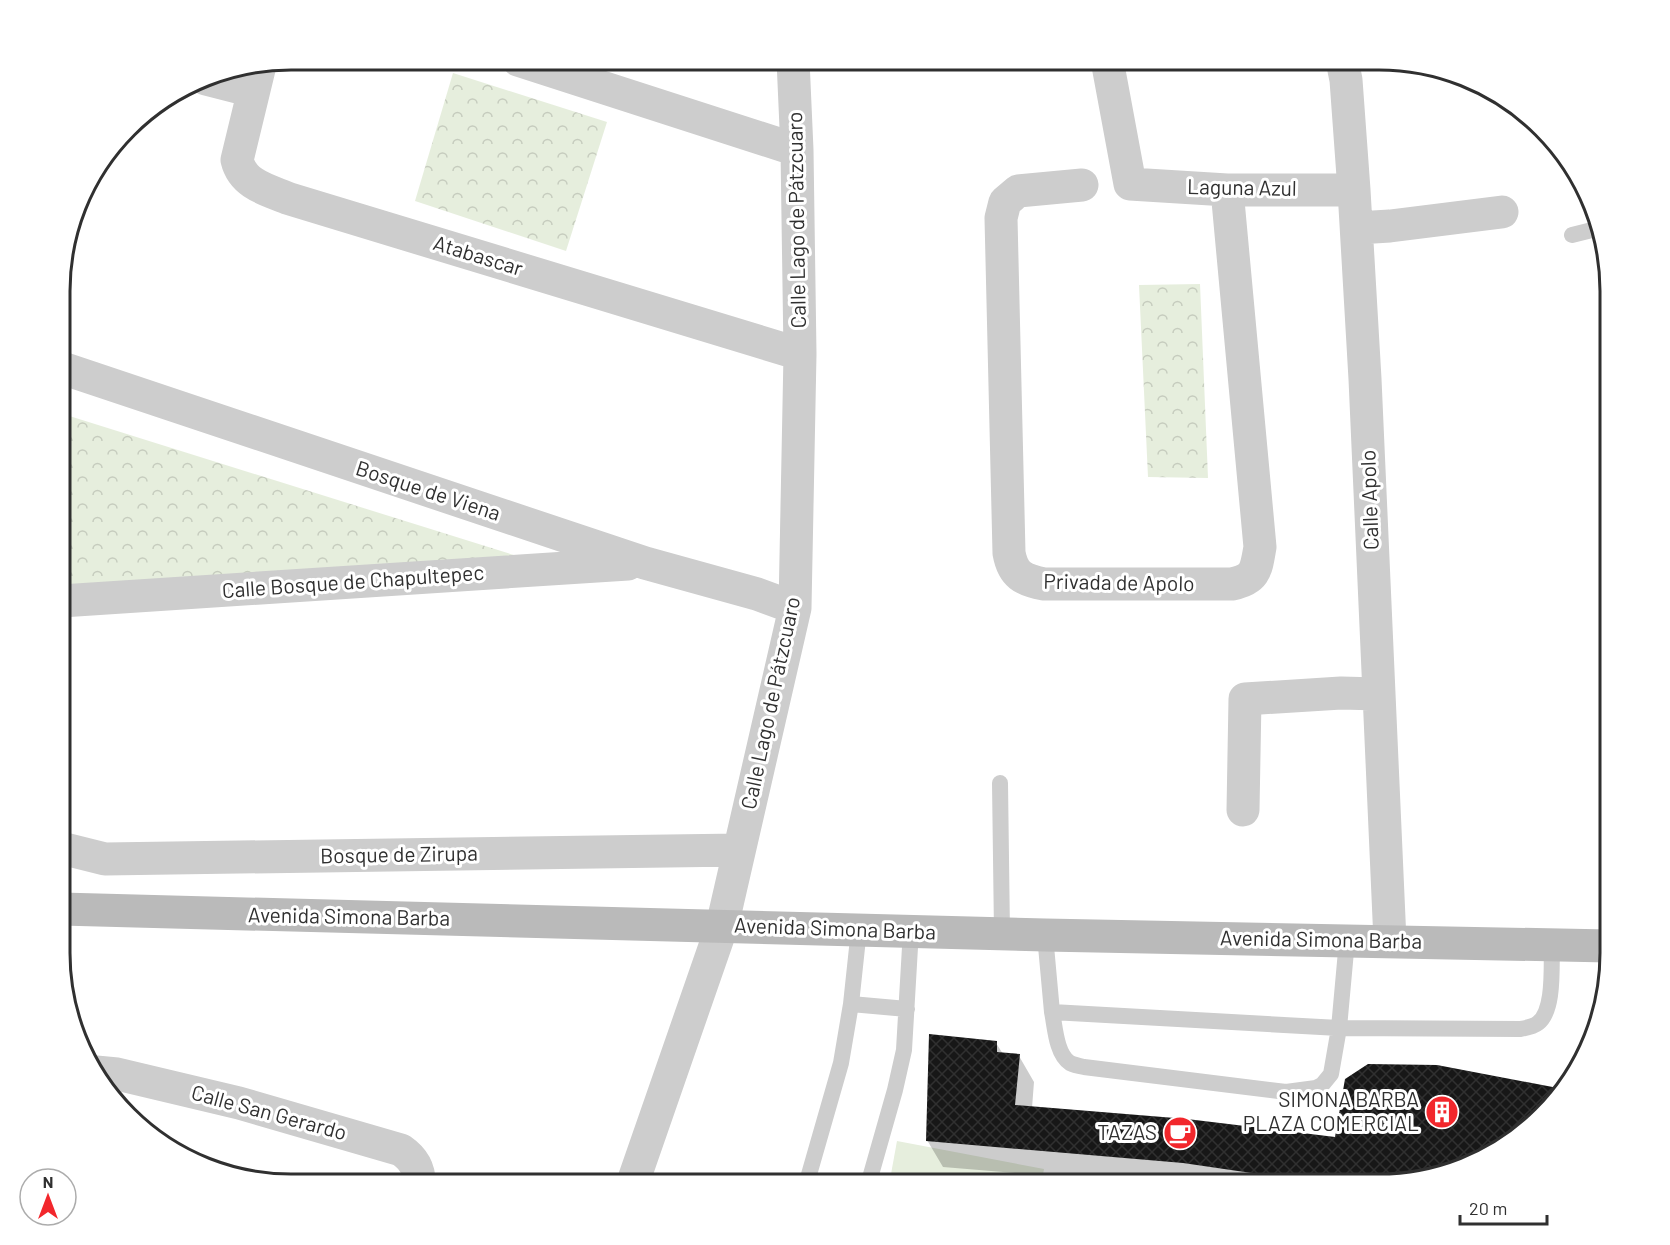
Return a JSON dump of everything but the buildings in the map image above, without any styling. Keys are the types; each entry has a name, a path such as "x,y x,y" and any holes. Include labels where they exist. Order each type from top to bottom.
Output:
{"main road":[{"name":"Avenida Simona Barba","path":"70,909 1045,935 1600,946"}],"street":[{"path":"549,70 797,150"},
{"name":"Calle Lago de Pátzcuaro","path":"636,1174 722,926 795,608 800,354 793,70"},
{"name":"Laguna Azul","path":"1109,70 1130,184 1227,190 1354,190"},
{"name":"Calle Apolo","path":"1344,70 1357,228 1390,941"},
{"path":"232,78 257,78"},
{"name":"Atabascar","path":"257,78 237,160 242,174 257,186 290,199 800,354"},
{"name":"Privada de Apolo","path":"1082,185 1018,191 1005,202 1001,218 1009,553 1011,565 1017,573 1029,581 1044,584 1232,584 1251,578 1255,570 1260,547 1227,190"},
{"path":"1357,228 1502,212"},
{"name":"Bosque de Viena","path":"70,371 645,563 757,594 795,608"},
{"name":"Calle Bosque de Chapultepec","path":"70,600 645,563"},
{"path":"1243,810 1245,699 1341,693 1379,694"},
{"name":"Bosque de Zirupa","path":"70,850 105,860 739,850"},
{"name":"Calle San Gerardo","path":"106,1073 239,1102 401,1150 414,1162 419,1174"}],"lane":[{"path":"1572,235 1591,230"},
{"path":"1000,783 1002,933"},
{"path":"809,1174 841,1063 854,983 859,929"},
{"path":"871,1174 904,1050 911,930"},
{"path":"1045,935 1052,1012 1060,1049 1065,1059 1071,1064 1286,1092 1316,1088 1331,1074 1339,1028 1347,940"},
{"path":"1052,1012 1339,1028 1520,1029 1532,1027 1539,1022 1549,1004 1552,945"},
{"path":"851,1004 907,1009"}],"green space":[{"path":"453,73 607,122 566,251 415,201"},
{"path":"1200,284 1208,478 1148,477 1139,285"},
{"path":"70,416 536,562 70,585"},
{"path":"897,1141 1044,1169 1043,1174 891,1174"}],"place":[{"name":"SIMONA BARBA PLAZA COMERCIAL","path":"1442,1112"},
{"name":"TAZAS","path":"1180,1133"}]}
